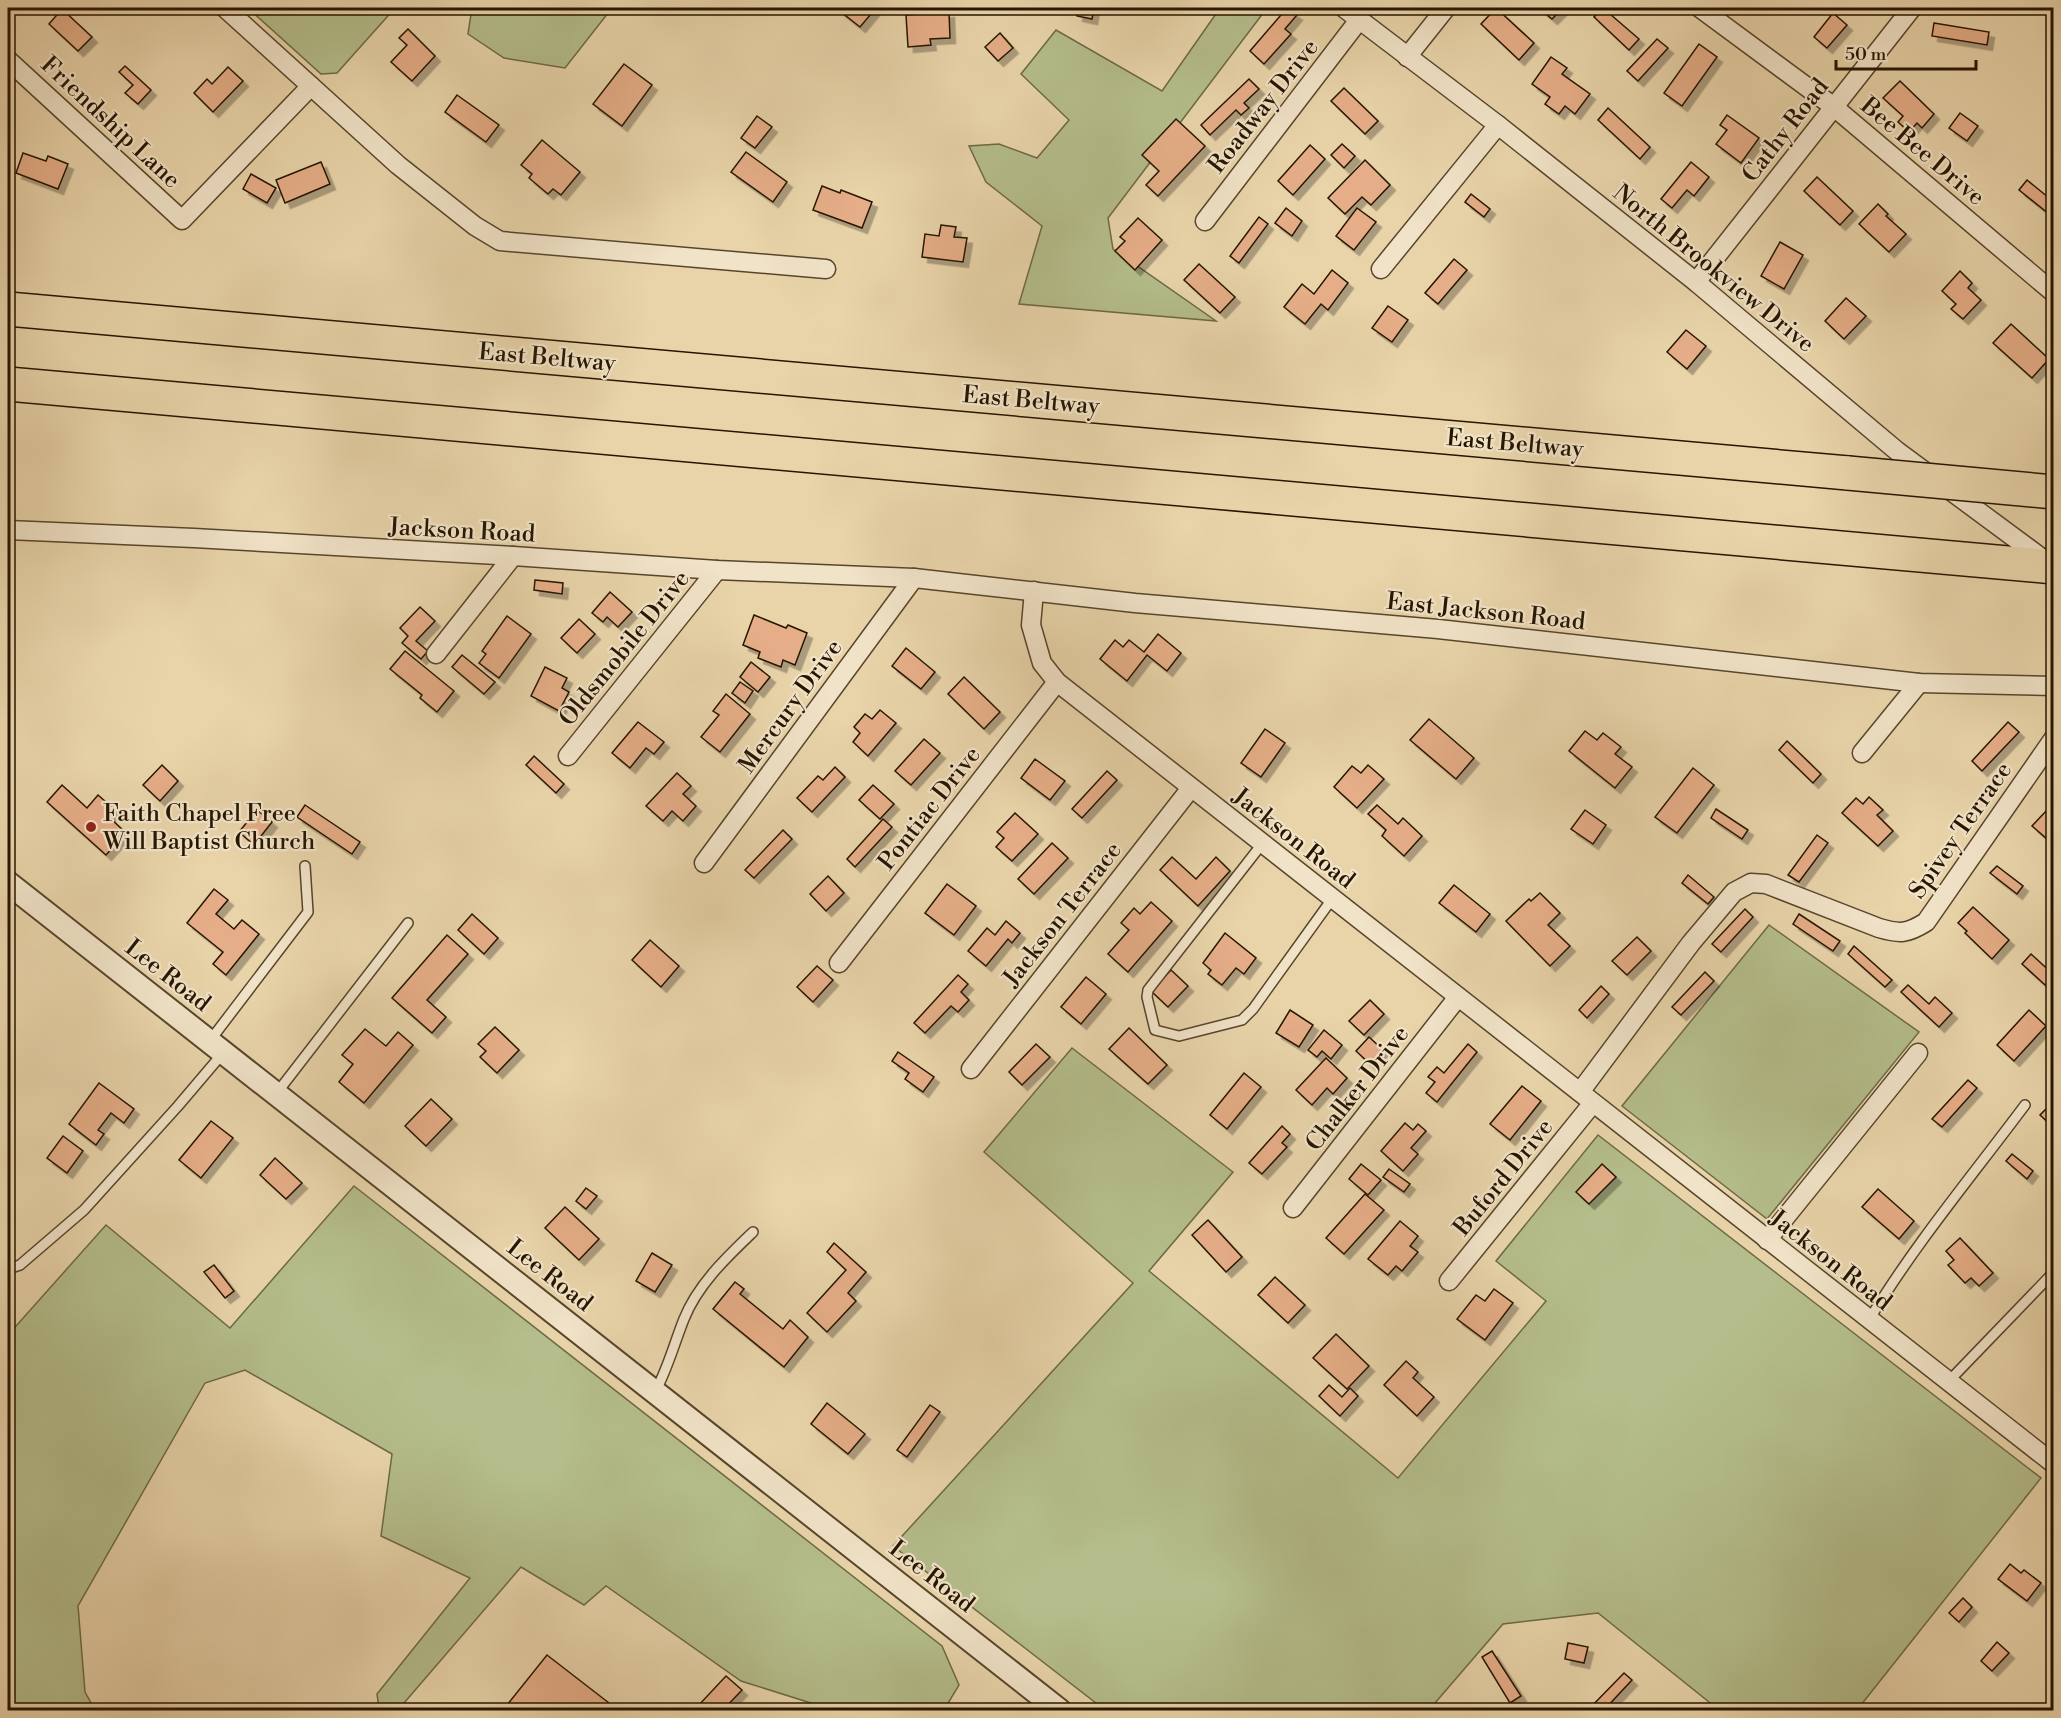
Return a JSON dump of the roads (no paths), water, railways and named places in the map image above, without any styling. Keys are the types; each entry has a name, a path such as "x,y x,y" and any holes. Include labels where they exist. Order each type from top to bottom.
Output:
{"highway":[{"name":"East Beltway","path":"8,309 2054,492"},
{"path":"8,384 2054,566"}],"street":[{"path":"225,8 398,165 475,226 500,241 826,269"},
{"name":"North Brookview Drive","path":"1344,8 1498,125 1696,282 1897,451 2054,566"},
{"path":"1407,57 1446,8"},
{"name":"Bee Bee Drive","path":"1700,8 1834,107 2054,293"},
{"name":"Cathy Road","path":"1696,282 1912,8"},
{"name":"Roadway Drive","path":"1205,221 1359,20"},
{"name":"Friendship Lane","path":"8,60 182,220 311,86"},
{"path":"1381,269 1498,125"},
{"name":"Jackson Road","path":"8,530 194,538 717,570 914,578"},
{"path":"436,654 513,556"},
{"name":"Oldsmobile Drive","path":"568,756 717,570"},
{"name":"East Jackson Road","path":"914,578 1135,603 1438,629 1919,683 2054,686"},
{"name":"Mercury Drive","path":"704,863 914,578"},
{"name":"Jackson Road","path":"1034,591 1031,625 1042,663 1057,682 2054,1464"},
{"name":"Pontiac Drive","path":"839,963 1057,682"},
{"path":"1862,753 1919,683"},
{"name":"Spivey Terrace","path":"1586,1097 1691,944 1734,892 1751,882 1766,884 1879,928 1896,933 1910,932 1926,922 2054,738"},
{"name":"Jackson Terrace","path":"971,1069 1191,788"},
{"name":"Lee Road","path":"8,883 1059,1710"},
{"name":"Chalker Drive","path":"1293,1208 1458,997"},
{"path":"1767,1240 1918,1053"},
{"name":"Buford Drive","path":"1449,1281 1586,1097"}],"lane":[{"path":"1262,844 1148,990 1155,1030 1179,1036 1242,1020 1253,1009 1332,898"},
{"path":"8,1269 20,1264 84,1210 178,1106 308,912 305,866"},
{"path":"276,1094 408,923"},
{"path":"1869,1320 1901,1269 1935,1222 2025,1105"},
{"path":"655,1392 666,1371 685,1318 699,1292 722,1262 753,1232"},
{"path":"1948,1382 2054,1272"}],"place":[{"name":"Faith Chapel Free Will Baptist Church","path":"91,827"}]}
